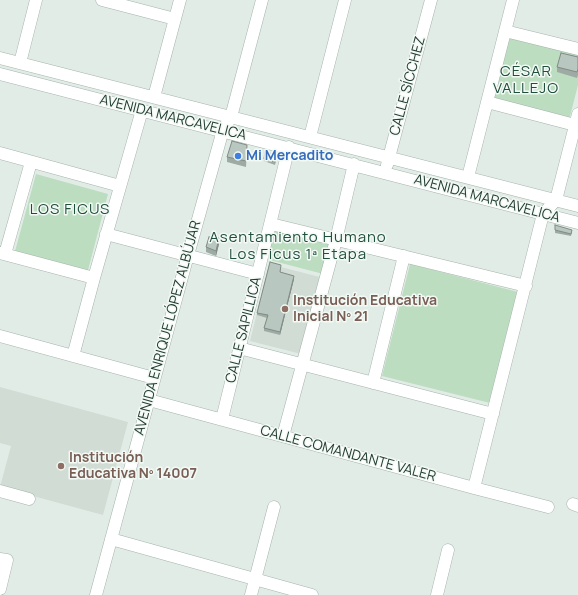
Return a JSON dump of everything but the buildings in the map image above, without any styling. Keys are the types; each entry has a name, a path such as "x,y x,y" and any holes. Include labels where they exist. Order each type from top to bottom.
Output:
{"street":[{"path":"20,63 36,0"},
{"path":"102,0 175,19"},
{"path":"154,97 180,0"},
{"name":"AVENIDA ENRIQUE LÓPEZ ALBÚJAR","path":"96,595 188,255 223,130 231,117 262,0"},
{"path":"310,137 345,0"},
{"name":"CALLE SÍCCHEZ","path":"385,172 431,0"},
{"path":"468,177 513,0"},
{"path":"505,31 578,49"},
{"name":"AVENIDA MARCAVELICA","path":"0,58 578,206"},
{"name":"AVENIDA MARCAVELICA","path":"0,74 289,147 578,223"},
{"path":"474,488 543,214 556,200 577,120 487,102"},
{"path":"73,356 142,110"},
{"name":"CALLE SAPILLICA","path":"222,420 289,147"},
{"path":"0,153 120,186"},
{"path":"31,162 3,253 94,278"},
{"path":"283,436 336,240 354,164"},
{"path":"270,224 526,286"},
{"path":"106,234 258,274"},
{"path":"373,383 404,256"},
{"path":"0,336 154,378"},
{"path":"239,348 493,414"},
{"name":"CALLE COMANDANTE VALER","path":"149,400 548,507"},
{"path":"0,491 29,499"},
{"path":"251,595 274,507"},
{"path":"111,540 312,595"},
{"path":"437,595 448,550"},
{"path":"0,559 7,560 0,589"}],"shaded area":[{"name":"Institución Educativa Inicial Nº 21","path":"269,264 320,277 301,354 250,341"},
{"name":"Institución Educativa Nº 14007","path":"0,387 128,422 103,515 0,487 11,446 0,443"}],"green space":[{"path":"506,37 578,55 578,85 569,120 491,101"},
{"path":"36,174 108,194 87,274 14,255"},
{"path":"275,224 335,241 327,275 266,259"},
{"path":"410,264 518,292 490,403 382,376"}],"place":[{"name":"Mi Mercadito","path":"238,156"},
{"name":"Institución Educativa Inicial Nº 21","path":"285,309"},
{"name":"Institución Educativa Nº 14007","path":"61,466"}],"district":[{"name":"CÉSAR VALLEJO","path":"526,80"},
{"name":"LOS FICUS","path":"70,210"},
{"name":"Asentamiento Humano Los Ficus 1ª Etapa","path":"298,246"}]}
